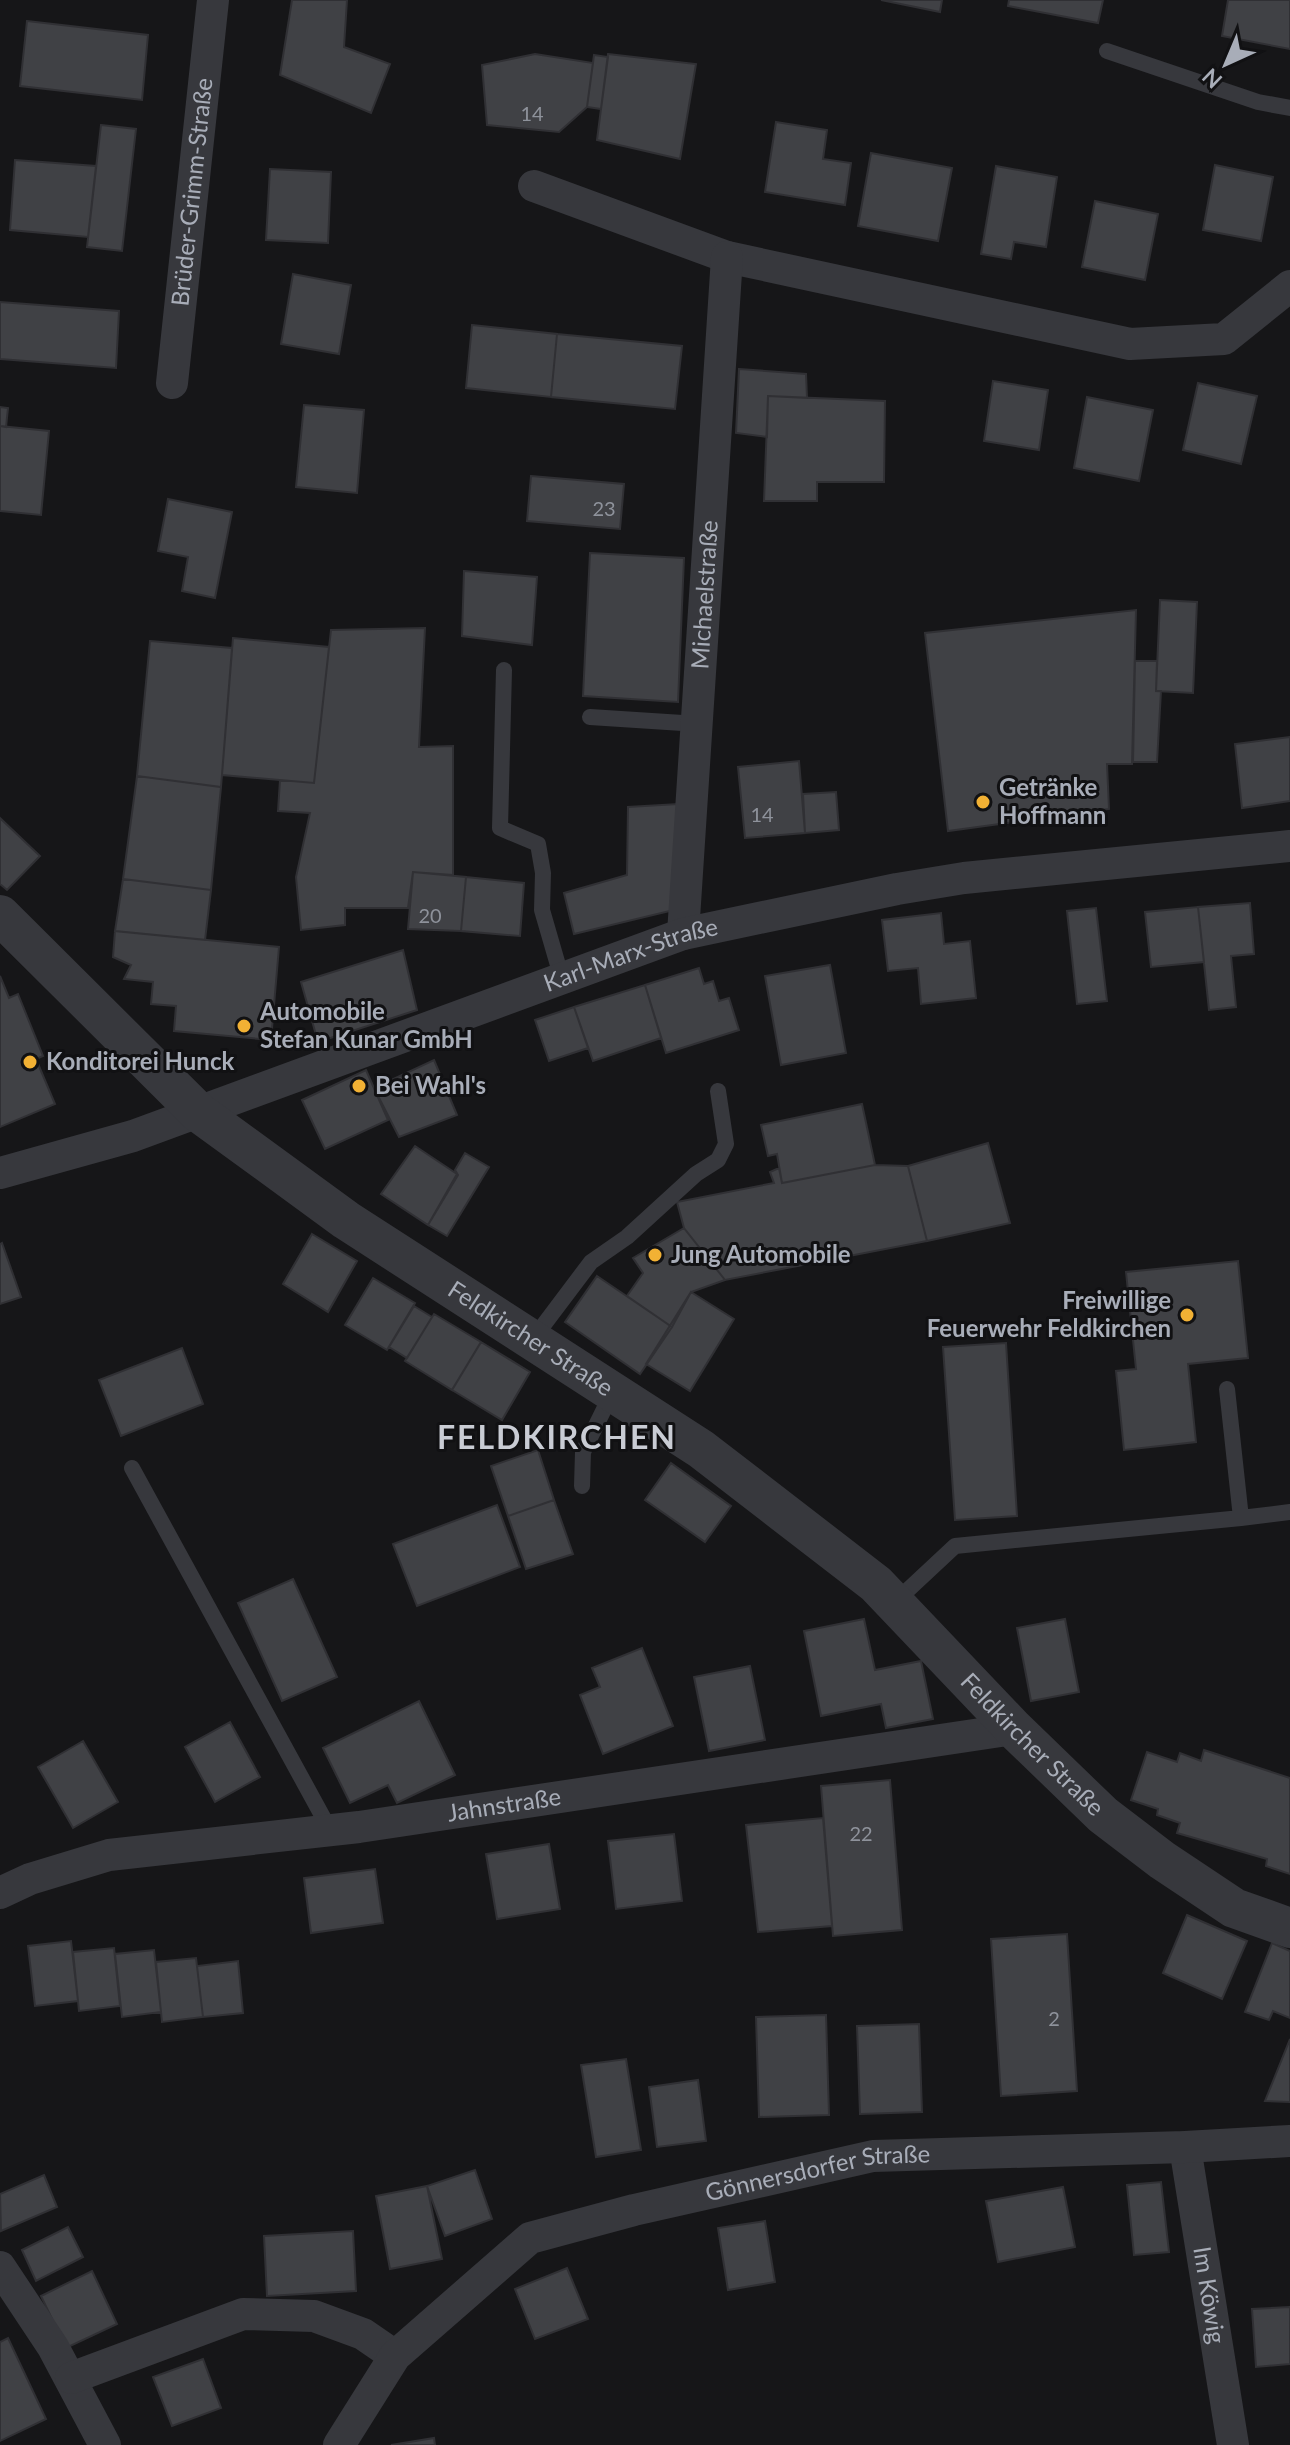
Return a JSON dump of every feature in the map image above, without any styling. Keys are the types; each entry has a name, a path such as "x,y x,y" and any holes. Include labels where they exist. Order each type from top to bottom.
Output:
{"street":[{"name":"Brüder-Grimm-Straße","path":"172,383 213,0"},
{"path":"534,186 727,257 1130,344 1224,339 1290,286"},
{"name":"Michaelstraße","path":"683,934 727,257"},
{"name":"Karl-Marx-Straße","path":"0,1173 133,1136 683,934 964,878 1290,846"},
{"name":"Feldkircher Straße","path":"0,915 198,1112 346,1220 701,1449 876,1584 1014,1729 1103,1815 1162,1860 1234,1908 1290,1928"},
{"name":"Jahnstraße","path":"0,1893 30,1879 109,1855 330,1830 599,1793 1014,1729"},
{"name":"Gönnersdorfer Straße","path":"339,2445 395,2356 530,2238 634,2210 873,2156 1290,2141"},
{"name":"Im Köwig","path":"1185,2147 1233,2445"},
{"path":"0,2267 71,2378 105,2445"},
{"path":"71,2378 243,2314 314,2316 363,2334 395,2356"}],"lane":[{"path":"1107,51 1258,102 1290,108"},
{"path":"504,670 500,828 538,844 543,873 542,910 562,979"},
{"path":"590,717 698,724"},
{"path":"532,1340 591,1262 627,1237 696,1174 718,1160 726,1144 718,1091"},
{"path":"1227,1389 1241,1518"},
{"path":"582,1486 583,1452 613,1392"},
{"path":"132,1468 330,1830"},
{"path":"894,1603 955,1546 1290,1512"}],"building":[{"path":"292,0 347,0 344,47 390,64 371,113 280,75"},
{"path":"881,0 942,0 940,12"},
{"path":"1009,0 1103,0 1098,23 1008,6"},
{"path":"1228,0 1290,0 1290,49 1222,36"},
{"path":"27,21 148,35 142,100 20,86"},
{"path":"535,54 593,63 587,107 559,132 487,125 482,65"},
{"path":"608,54 696,64 680,159 597,140"},
{"path":"594,55 608,57 601,109 587,107"},
{"path":"776,122 827,130 823,159 851,163 845,205 765,192"},
{"path":"101,125 136,129 122,251 87,247"},
{"path":"871,153 952,168 938,241 858,226"},
{"path":"15,160 96,166 88,237 10,230"},
{"path":"1215,165 1273,177 1261,241 1203,230"},
{"path":"996,166 1057,177 1046,247 1014,242 1011,259 981,254"},
{"path":"270,169 331,172 328,243 266,240"},
{"path":"1095,201 1158,214 1145,280 1082,267"},
{"path":"293,274 351,285 339,354 281,344"},
{"path":"0,302 119,311 116,368 0,359"},
{"path":"472,325 557,334 551,397 466,388"},
{"path":"557,334 682,346 675,409 551,397"},
{"path":"739,369 806,374 807,398 768,396 767,437 736,433"},
{"path":"993,381 1048,390 1039,450 984,441"},
{"path":"1198,383 1257,396 1241,464 1183,450"},
{"path":"768,396 885,401 884,482 817,482 817,501 764,501"},
{"path":"1087,397 1153,410 1139,481 1074,468"},
{"path":"304,405 364,410 357,493 296,487"},
{"path":"0,407 8,408 6,427 0,426"},
{"path":"0,426 49,431 41,515 0,511"},
{"path":"531,476 624,484 620,529 527,521"},
{"path":"168,499 232,512 215,598 182,591 188,557 158,551"},
{"path":"590,553 684,558 678,702 583,696"},
{"path":"464,571 537,577 532,645 462,636"},
{"path":"1160,600 1197,602 1193,693 1156,691"},
{"path":"1136,610 1132,764 1107,764 1109,809 948,831 925,633"},
{"path":"425,628 419,747 453,746 453,875 413,872 408,908 345,908 345,925 301,930 296,877 310,813 278,811 280,780 314,783 331,630"},
{"path":"233,638 329,647 314,783 222,775"},
{"path":"150,641 232,648 221,787 137,776"},
{"path":"1135,661 1157,661 1156,691 1161,691 1157,762 1133,762"},
{"path":"1290,737 1290,801 1242,808 1235,744"},
{"path":"799,761 805,833 745,838 738,767"},
{"path":"137,776 221,787 211,890 123,879"},
{"path":"836,792 839,830 805,833 803,794"},
{"path":"678,804 674,910 574,934 564,893 627,875 628,807"},
{"path":"0,818 40,856 7,890 0,884"},
{"path":"413,872 466,877 461,931 408,929"},
{"path":"466,877 524,883 520,936 461,931"},
{"path":"123,879 211,890 205,940 115,931"},
{"path":"1250,903 1254,954 1231,956 1236,1007 1209,1010 1198,907"},
{"path":"1198,907 1204,962 1151,967 1145,912"},
{"path":"1096,908 1107,1001 1077,1004 1067,911"},
{"path":"941,913 944,944 970,941 976,998 921,1004 918,968 888,971 882,920"},
{"path":"115,931 279,947 271,1040 174,1031 176,1006 151,1004 153,982 124,979 131,965 113,957"},
{"path":"403,950 417,1010 318,1042 301,982"},
{"path":"830,965 846,1053 781,1065 765,976"},
{"path":"699,968 704,984 713,981 719,1001 729,998 739,1030 666,1053 645,985"},
{"path":"0,976 9,998 18,994 43,1056 36,1059 55,1104 0,1127"},
{"path":"645,985 661,1038 593,1061 574,1007"},
{"path":"574,1007 588,1048 549,1061 535,1020"},
{"path":"434,1060 457,1115 399,1137 374,1088"},
{"path":"366,1070 388,1120 325,1149 302,1100"},
{"path":"862,1104 875,1165 782,1183 777,1154 768,1156 761,1125"},
{"path":"988,1143 1010,1223 927,1241 908,1166"},
{"path":"415,1146 457,1174 428,1225 381,1194"},
{"path":"465,1153 489,1167 447,1236 428,1225 458,1175 455,1170"},
{"path":"875,1165 908,1166 927,1241 725,1280 684,1228 677,1202 774,1183 770,1172 779,1168 782,1183"},
{"path":"684,1228 725,1280 691,1292 672,1327 627,1296 643,1273 633,1258"},
{"path":"312,1234 357,1261 328,1312 283,1284"},
{"path":"0,1244 21,1297 0,1304"},
{"name":"Freiwillige Feuerwehr Feldkirchen","path":"1238,1261 1248,1358 1188,1364 1196,1442 1124,1450 1116,1371 1136,1369 1126,1272"},
{"path":"597,1276 672,1327 640,1374 565,1322"},
{"path":"373,1278 415,1303 387,1350 345,1325"},
{"path":"691,1292 734,1319 690,1391 646,1364"},
{"path":"414,1306 432,1317 407,1358 389,1347"},
{"path":"434,1314 481,1342 452,1390 405,1361"},
{"path":"481,1342 530,1372 502,1420 452,1390"},
{"path":"1006,1343 1017,1516 955,1520 943,1347"},
{"path":"182,1348 203,1404 121,1436 99,1380"},
{"path":"538,1450 554,1500 508,1516 491,1466"},
{"path":"671,1463 731,1506 705,1542 645,1500"},
{"path":"554,1500 573,1554 526,1569 508,1516"},
{"path":"497,1505 520,1567 417,1606 393,1544"},
{"path":"293,1579 337,1677 282,1701 238,1603"},
{"path":"864,1619 875,1670 921,1661 933,1719 886,1728 881,1704 821,1716 804,1631"},
{"path":"1065,1619 1079,1692 1031,1701 1017,1628"},
{"path":"642,1648 673,1726 603,1754 580,1695 600,1687 592,1668"},
{"path":"750,1666 765,1740 709,1751 694,1677"},
{"path":"419,1701 455,1775 397,1803 388,1785 350,1803 323,1748"},
{"path":"230,1722 260,1777 215,1802 185,1747"},
{"path":"83,1741 118,1802 73,1828 38,1767"},
{"path":"1204,1750 1290,1778 1290,1874 1266,1866 1267,1859 1177,1833 1180,1823 1157,1815 1158,1809 1131,1800 1147,1752 1177,1762 1180,1753 1201,1761"},
{"path":"890,1780 902,1930 833,1936 821,1786"},
{"path":"823,1818 832,1926 758,1932 746,1825"},
{"path":"674,1834 682,1901 616,1909 608,1841"},
{"path":"549,1844 560,1909 497,1919 486,1854"},
{"path":"375,1869 383,1923 311,1933 304,1878"},
{"path":"1187,1915 1247,1941 1222,1999 1163,1973"},
{"path":"1067,1934 1077,2091 1001,2096 991,1939"},
{"path":"71,1941 78,2001 35,2006 28,1946"},
{"path":"1272,1943 1290,1951 1290,2018 1273,2011 1269,2020 1245,2012"},
{"path":"114,1948 120,2006 79,2011 73,1952"},
{"path":"154,1950 161,2012 122,2017 115,1954"},
{"path":"196,1958 203,2017 162,2022 156,1962"},
{"path":"238,1961 243,2013 203,2017 197,1966"},
{"path":"826,2015 829,2115 759,2117 756,2017"},
{"path":"919,2024 922,2112 860,2114 857,2026"},
{"path":"1290,2039 1290,2102 1265,2101"},
{"path":"626,2059 641,2150 596,2157 581,2065"},
{"path":"698,2080 706,2141 657,2147 649,2087"},
{"path":"475,2170 492,2219 445,2236 427,2186"},
{"path":"44,2175 57,2207 1,2231 0,2194"},
{"path":"1161,2182 1169,2252 1134,2255 1127,2185"},
{"path":"427,2186 442,2259 390,2269 376,2196"},
{"path":"1063,2187 1075,2247 998,2262 986,2201"},
{"path":"765,2221 775,2282 728,2290 718,2228"},
{"path":"68,2227 83,2257 36,2281 22,2250"},
{"path":"353,2231 356,2291 267,2296 264,2236"},
{"path":"567,2268 588,2319 535,2339 515,2289"},
{"path":"92,2271 117,2324 66,2348 41,2296"},
{"path":"1290,2307 1290,2364 1256,2367 1252,2309"},
{"path":"8,2338 46,2419 0,2441 0,2342"},
{"path":"203,2359 221,2408 172,2426 153,2377"},
{"path":"434,2438 435,2445 391,2445"}],"place":[{"name":"Getränke Hoffmann","path":"983,802"},
{"name":"Automobile Stefan Kunar GmbH","path":"244,1026"},
{"name":"Konditorei Hunck","path":"30,1062"},
{"name":"Bei Wahl's","path":"359,1086"},
{"name":"Jung Automobile","path":"655,1255"},
{"name":"Freiwillige Feuerwehr Feldkirchen","path":"1187,1315"}],"district":[{"name":"FELDKIRCHEN","path":"557,1438"}]}
